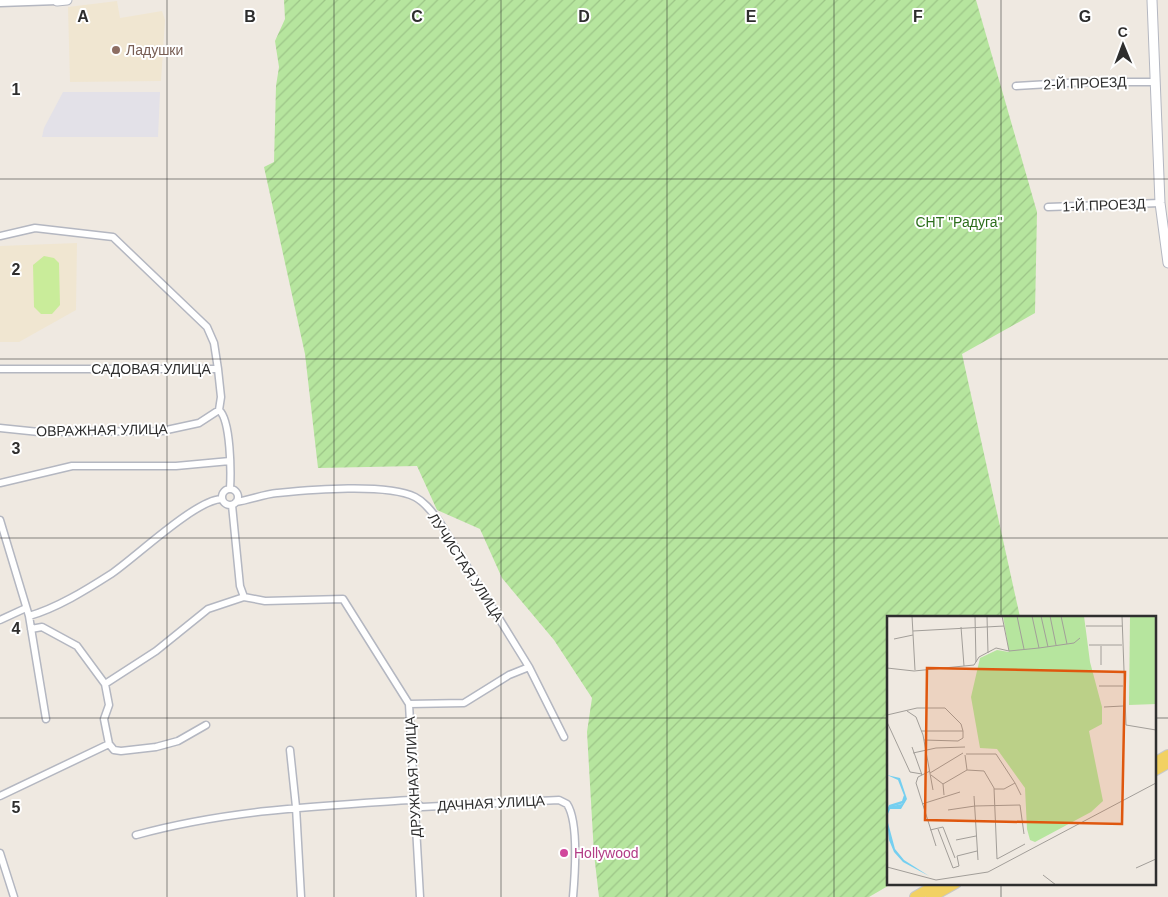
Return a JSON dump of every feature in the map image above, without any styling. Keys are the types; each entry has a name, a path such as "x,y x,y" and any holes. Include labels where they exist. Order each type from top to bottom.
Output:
{"main road":[{"path":"1156,762 1168,755"},
{"path":"1156,770 1168,763"},
{"path":"915,897 937,884"},
{"path":"932,897 954,884"}],"street":[{"path":"0,3 67,0"},
{"path":"1152,0 1160,203 1168,263"},
{"name":"2-Й ПРОЕЗД","path":"1016,86 1083,82 1155,82"},
{"name":"1-Й ПРОЕЗД","path":"1048,207 1160,203"},
{"name":"САДОВАЯ УЛИЦА","path":"0,236 35,228 113,237 207,328 214,343 218,369 0,369"},
{"path":"218,369 221,397 219,410 225,418 230,461 230,489"},
{"name":"ОВРАЖНАЯ УЛИЦА","path":"0,428 39,432 162,431 199,422 219,410"},
{"path":"0,482 72,466 176,466 230,461"},
{"path":"230,489 224,491 222,499 225,504 234,504"},
{"path":"105,684 156,651 208,609 244,597 240,586 234,504 238,495 230,489"},
{"name":"ЛУЧИСТАЯ УЛИЦА","path":"234,504 276,493 356,489 385,491 415,497 428,507 439,521 529,667 564,737"},
{"path":"28,616 67,599 110,574 194,511 222,499"},
{"path":"0,520 28,616 46,719"},
{"name":"ДРУЖНАЯ УЛИЦА","path":"244,597 265,601 343,599 409,704 420,897"},
{"path":"0,620 26,608"},
{"path":"31,629 42,627 77,646 105,684 109,705 104,719 108,744 114,750 156,747 178,741 206,725"},
{"path":"409,704 464,702 509,676 529,667"},
{"path":"0,796 108,744"},
{"path":"290,750 296,807 301,897"},
{"name":"ДАЧНАЯ УЛИЦА","path":"136,836 193,820 296,807 414,801 422,806 552,799 567,804 572,816 576,860 573,897"},
{"path":"0,853 14,897"}],"shaded area":[{"name":"Ладушки","path":"117,1 120,18 162,11 165,20 161,81 70,82 68,7"},
{"path":"63,92 160,92 158,137 42,137 44,128"},
{"path":"77,243 76,310 19,342 0,342 0,246"}],"green space":[{"name":"СНТ \"Радуга\"","path":"284,0 976,0 1037,212 1035,313 962,354 1020,616 887,616 887,884 891,884 869,897 599,897 594,854 587,732 592,698 554,640 502,578 480,529 437,510 417,466 318,468 305,354 264,167 274,162 276,86 279,67 275,41 285,19"},
{"path":"44,256 54,258 59,263 60,305 52,314 41,314 34,307 33,265"}],"place":[{"name":"Ладушки","path":"116,50"},
{"name":"Hollywood","path":"564,853"}]}
